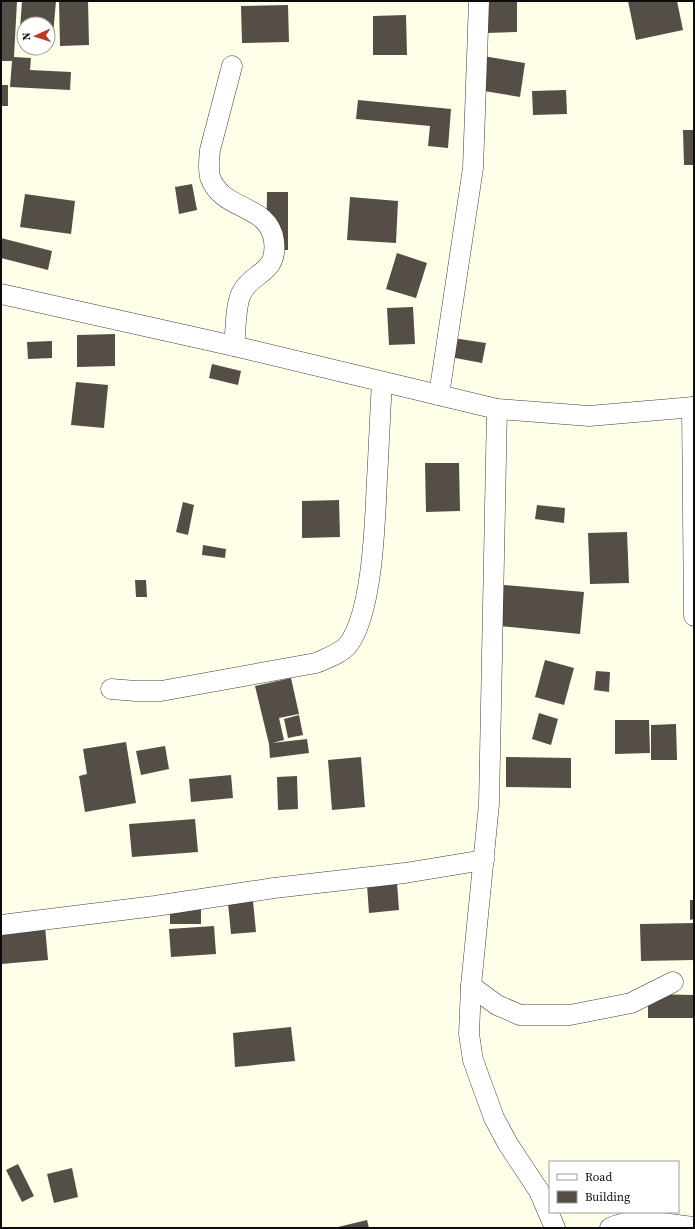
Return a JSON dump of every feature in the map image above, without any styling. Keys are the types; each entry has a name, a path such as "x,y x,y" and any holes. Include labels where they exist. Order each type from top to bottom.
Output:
{"street":[{"path":"439,395 473,168 479,1"},
{"path":"232,66 210,150 210,177 217,190 226,199 256,214 266,221 272,230 275,254 272,263 246,286 242,292 239,301 234,346"},
{"path":"1,294 234,346 497,409 589,416 693,407 694,616"},
{"path":"111,689 161,691 316,663 335,655 347,646 360,620 370,569 375,522 382,382"},
{"path":"497,409 489,804 469,1008 469,1034 474,1060 492,1112 508,1144 539,1191 555,1228"},
{"path":"1,925 155,906 282,887 405,873 484,860"},
{"path":"471,986 497,1005 520,1015 570,1015 631,1003 673,982"},
{"path":"610,1228 617,1225 644,1221 694,1227"}],"building":[{"path":"1,1 17,1 14,57 31,58 30,70 71,72 70,90 10,87 12,61 1,61"},
{"path":"22,1 56,1 55,16 21,16"},
{"path":"59,1 88,1 89,45 60,46"},
{"path":"485,1 517,1 517,32 486,33"},
{"path":"628,1 677,1 683,30 636,40"},
{"path":"288,5 289,42 242,43 241,6"},
{"path":"406,15 407,55 373,55 373,16"},
{"path":"483,56 525,63 520,97 478,90"},
{"path":"1,85 8,85 8,106 1,106"},
{"path":"566,90 567,114 533,115 532,91"},
{"path":"358,100 451,109 448,148 428,146 430,126 356,119"},
{"path":"683,130 694,130 694,165 684,165"},
{"path":"192,184 197,210 179,214 175,187"},
{"path":"267,192 288,192 288,250 266,250"},
{"path":"25,194 75,201 71,234 20,227"},
{"path":"350,197 398,201 396,243 347,240"},
{"path":"1,238 52,251 48,270 1,258"},
{"path":"397,253 427,263 416,298 386,289"},
{"path":"413,307 415,344 389,345 387,308"},
{"path":"115,334 115,366 77,367 77,335"},
{"path":"453,338 486,343 482,363 450,357"},
{"path":"52,341 52,358 28,359 27,342"},
{"path":"212,364 241,371 238,385 209,378"},
{"path":"76,382 108,385 104,428 71,425"},
{"path":"425,463 459,463 460,511 426,512"},
{"path":"339,500 340,537 302,538 302,501"},
{"path":"183,502 194,505 188,535 176,532"},
{"path":"537,505 565,508 564,523 535,519"},
{"path":"627,532 629,583 590,584 588,533"},
{"path":"203,545 226,549 225,558 202,555"},
{"path":"135,580 146,580 147,597 136,597"},
{"path":"504,585 584,592 580,634 500,626"},
{"path":"545,660 574,668 564,705 535,697"},
{"path":"596,671 610,672 609,692 594,690"},
{"path":"291,678 299,714 279,718 284,740 272,743 307,739 309,753 270,758 269,744 255,686"},
{"path":"539,713 558,719 551,745 532,739"},
{"path":"299,715 303,735 288,738 284,719"},
{"path":"615,720 649,720 650,753 615,754"},
{"path":"676,724 677,760 651,760 651,725"},
{"path":"126,742 136,803 85,812 79,776 87,774 83,749"},
{"path":"165,746 169,769 141,775 136,751"},
{"path":"361,757 365,807 332,810 328,760"},
{"path":"506,757 571,758 571,788 506,787"},
{"path":"231,775 233,798 191,802 189,779"},
{"path":"297,776 298,809 278,810 277,777"},
{"path":"195,819 198,852 132,857 129,824"},
{"path":"396,869 399,910 369,913 366,871"},
{"path":"690,900 694,900 694,919 690,920"},
{"path":"253,901 256,932 231,934 228,903"},
{"path":"170,906 201,906 201,924 170,924"},
{"path":"694,923 694,960 641,961 640,924"},
{"path":"45,926 48,960 1,964 1,930"},
{"path":"214,926 216,954 171,957 169,929"},
{"path":"648,994 694,995 694,1018 648,1018"},
{"path":"291,1027 295,1061 235,1067 233,1033"},
{"path":"18,1164 34,1196 22,1202 6,1170"},
{"path":"72,1168 78,1197 54,1203 47,1174"},
{"path":"367,1220 369,1228 338,1228 338,1227"}]}
